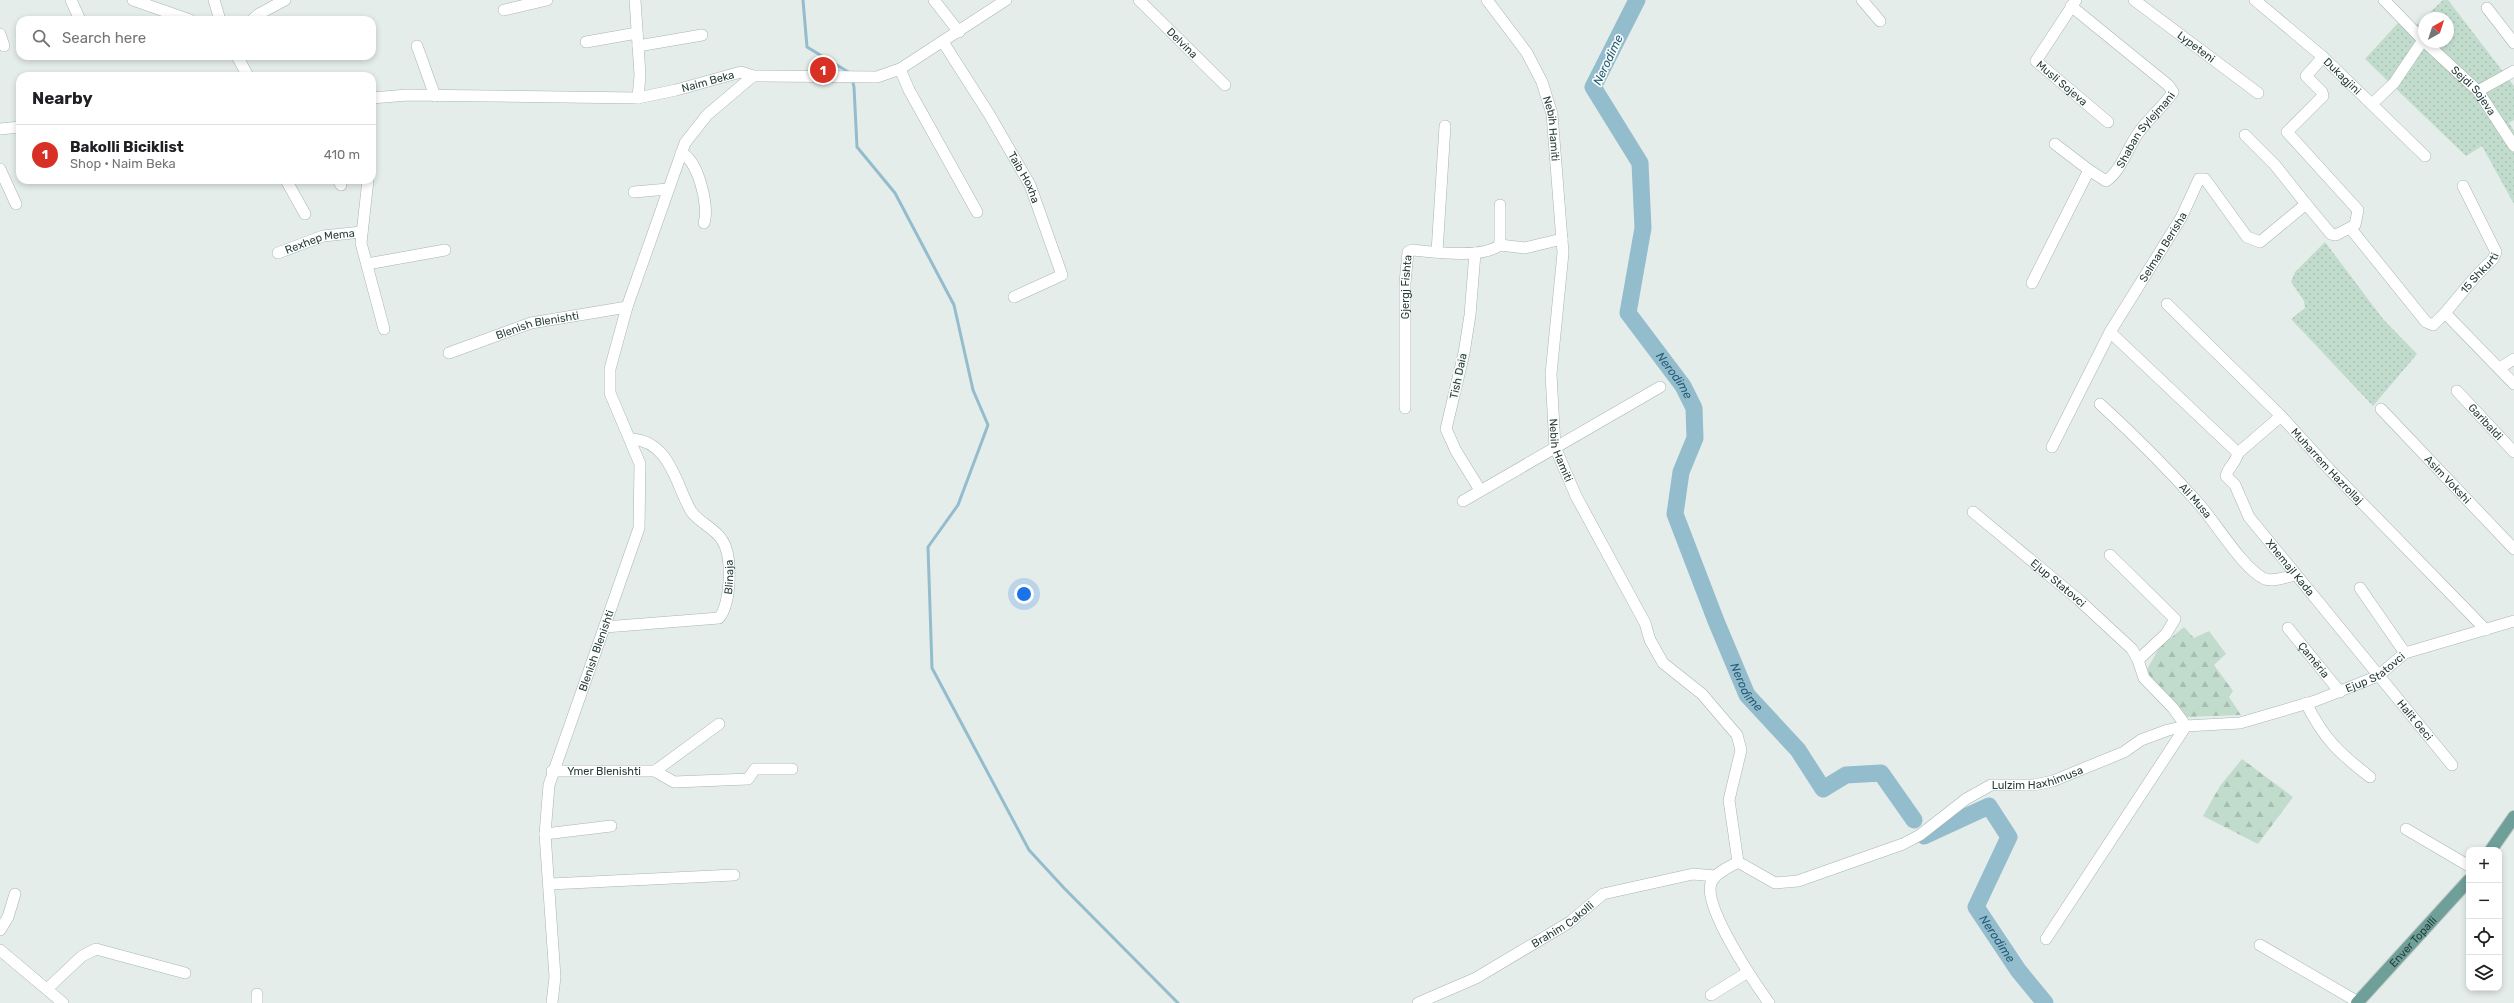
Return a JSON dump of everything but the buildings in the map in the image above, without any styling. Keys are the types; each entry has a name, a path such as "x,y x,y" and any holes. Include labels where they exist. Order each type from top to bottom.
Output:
{"main road":[{"path":"2493,847 2514,817"},
{"name":"Enver Topalli","path":"2358,1002 2466,883"}],"street":[{"path":"71,0 78,16"},
{"path":"133,0 179,16"},
{"path":"214,0 219,16"},
{"path":"257,16 285,0"},
{"path":"504,10 547,0"},
{"path":"635,0 640,75 638,98"},
{"path":"934,0 959,32"},
{"name":"Naim Beka","path":"376,98 435,96 638,98 676,90 741,72 753,76 877,77 900,69 1006,0"},
{"name":"Delvina","path":"1139,0 1225,85"},
{"name":"Nebih Hamiti","path":"1488,0 1527,53 1542,82 1552,114 1563,253 1551,374 1555,448 1576,496 1645,623 1650,640 1663,663 1702,694 1737,735 1741,750 1729,800 1738,862"},
{"path":"1862,0 1880,21"},
{"name":"Lypeteni","path":"2134,0 2258,93"},
{"name":"Dukagjini","path":"2255,0 2323,58 2425,156"},
{"name":"Sejdi Sojeva","path":"2384,0 2418,35"},
{"name":"Musli Sojeva","path":"2074,3 2036,61 2108,122"},
{"name":"Shaban Sylejmani","path":"2055,144 2106,181 2116,171 2139,132 2173,92 2168,85 2074,3"},
{"path":"2487,8 2514,44"},
{"path":"586,42 637,33"},
{"path":"0,34 4,46"},
{"path":"638,46 702,35"},
{"name":"Taib Hoxha","path":"943,42 989,114 1030,185 1062,275 1014,297"},
{"path":"417,46 435,96"},
{"path":"2372,104 2394,83 2419,48"},
{"name":"Sejdi Sojeva","path":"2432,48 2478,91 2514,146"},
{"path":"2245,135 2274,165 2328,233 2336,235 2351,229 2355,225 2358,210 2287,132 2323,96 2322,92 2306,76 2323,58"},
{"path":"239,60 246,72"},
{"path":"900,69 909,90 977,212"},
{"path":"2478,91 2514,71"},
{"name":"Blenish Blenishti","path":"552,1003 555,977 550,884 545,834 549,785 552,771 605,627 639,528 640,464 631,439 610,393 610,370 627,306 685,143 707,115 753,76"},
{"path":"1437,252 1445,126"},
{"path":"0,129 16,127"},
{"path":"681,153 688,155 692,162 707,207 704,222"},
{"path":"0,169 16,204"},
{"path":"2032,283 2089,170"},
{"name":"Selman Berisha","path":"2052,447 2110,332 2181,218 2199,179 2205,179 2247,237 2260,242 2306,204"},
{"path":"288,184 305,214"},
{"name":"Rexhep Mema","path":"368,184 361,243 384,329"},
{"name":"15 Shkurti","path":"2351,229 2426,322 2433,325 2446,313 2475,277 2493,260 2496,252 2463,186"},
{"path":"634,192 668,189"},
{"path":"1500,205 1500,244 1525,248 1562,239"},
{"name":"Rexhep Mema","path":"278,253 323,236 362,232"},
{"name":"Gjergj Fishta","path":"1405,408 1406,256 1412,250 1475,253 1495,248 1500,244"},
{"path":"367,264 445,250"},
{"name":"Tish Daia","path":"1475,253 1464,353 1446,429 1456,451 1480,490"},
{"name":"Muharrem Hazrollaj","path":"2167,304 2281,416 2330,470 2486,630"},
{"name":"Blenish Blenishti","path":"449,353 531,323 627,306"},
{"path":"2446,313 2475,346 2500,368 2514,384"},
{"path":"2110,332 2238,453"},
{"path":"2500,368 2514,359"},
{"path":"1463,501 1660,387"},
{"name":"Garibaldi","path":"2457,391 2514,452"},
{"name":"Ali Musa","path":"2100,404 2150,450 2199,504 2244,561 2262,578 2268,581 2295,575"},
{"name":"Asim Vokshi","path":"2381,409 2514,549"},
{"name":"Xhemajl Kada","path":"2281,416 2238,453 2236,460 2228,470 2226,476 2235,485 2249,517 2295,575 2320,602 2378,676"},
{"name":"Blinaja","path":"605,627 719,618 726,610 729,570 722,540 694,515 664,454 637,439 631,439"},
{"name":"Ejup Statovci","path":"1974,512 2109,628 2135,653 2144,678 2173,708 2186,726 2240,723 2306,704 2378,676 2405,653 2437,642 2486,630 2514,621"},
{"path":"2110,556 2175,619 2166,634 2138,660"},
{"path":"2360,588 2405,653"},
{"name":"Çamëria","path":"2288,628 2340,692"},
{"name":"Halit Geci","path":"2378,676 2452,765"},
{"path":"2306,704 2320,730 2338,752 2370,777"},
{"name":"Ymer Blenishti","path":"655,771 719,724"},
{"path":"2046,939 2186,726"},
{"name":"Lulzim Haxhimusa","path":"1738,862 1775,883 1798,881 1903,844 1920,835 1966,799 1991,785 2034,786 2053,781 2124,752 2141,740 2186,726"},
{"name":"Ymer Blenishti","path":"552,771 655,771 674,782 748,779 755,769 792,770"},
{"path":"545,834 610,826"},
{"path":"2406,829 2466,864"},
{"path":"1738,862 1715,876 1711,883 1710,891 1713,907 1748,972 1769,1003"},
{"name":"Brahim Cakolli","path":"1418,1003 1476,978 1570,922 1603,894 1693,874 1715,876"},
{"path":"550,884 734,875"},
{"path":"0,930 8,917 15,894"},
{"path":"2260,945 2358,1002"},
{"path":"47,989 82,956 96,949 185,972"},
{"path":"0,950 63,1003"},
{"path":"1711,995 1748,972"}],"green space":[{"path":"2443,0 2448,0 2514,86 2514,120 2509,123 2514,131 2514,204 2482,146 2466,156 2365,59 2398,23 2409,32 2418,24 2418,48 2454,48 2454,12 2430,12"},
{"path":"2325,242 2383,319 2417,354 2373,406 2291,319 2305,308 2304,301 2291,282 2295,272"},
{"path":"2184,627 2194,638 2209,631 2226,654 2214,665 2233,691 2229,697 2241,715 2184,717 2146,671 2159,648"},
{"path":"2242,759 2293,797 2258,844 2203,816 2220,786"}],"waterway":[{"path":"803,0 807,47 850,73"},
{"name":"Nerodime","path":"1637,0 1593,87 1640,163 1643,228 1628,313 1683,386 1694,408 1695,438 1681,472 1675,514 1716,621 1747,695 1798,750 1823,789 1846,775 1881,773 1914,820"},
{"path":"852,79 854,87 857,147 895,193 954,305 973,390 988,425 958,505 928,547 932,668 1029,850 1064,888 1178,1003"},
{"name":"Nerodime","path":"1924,836 1989,806 2009,837 1976,907 2018,970 2045,1003"}],"place":[{"name":"Bakolli Biciklist","path":"823,70"}]}
